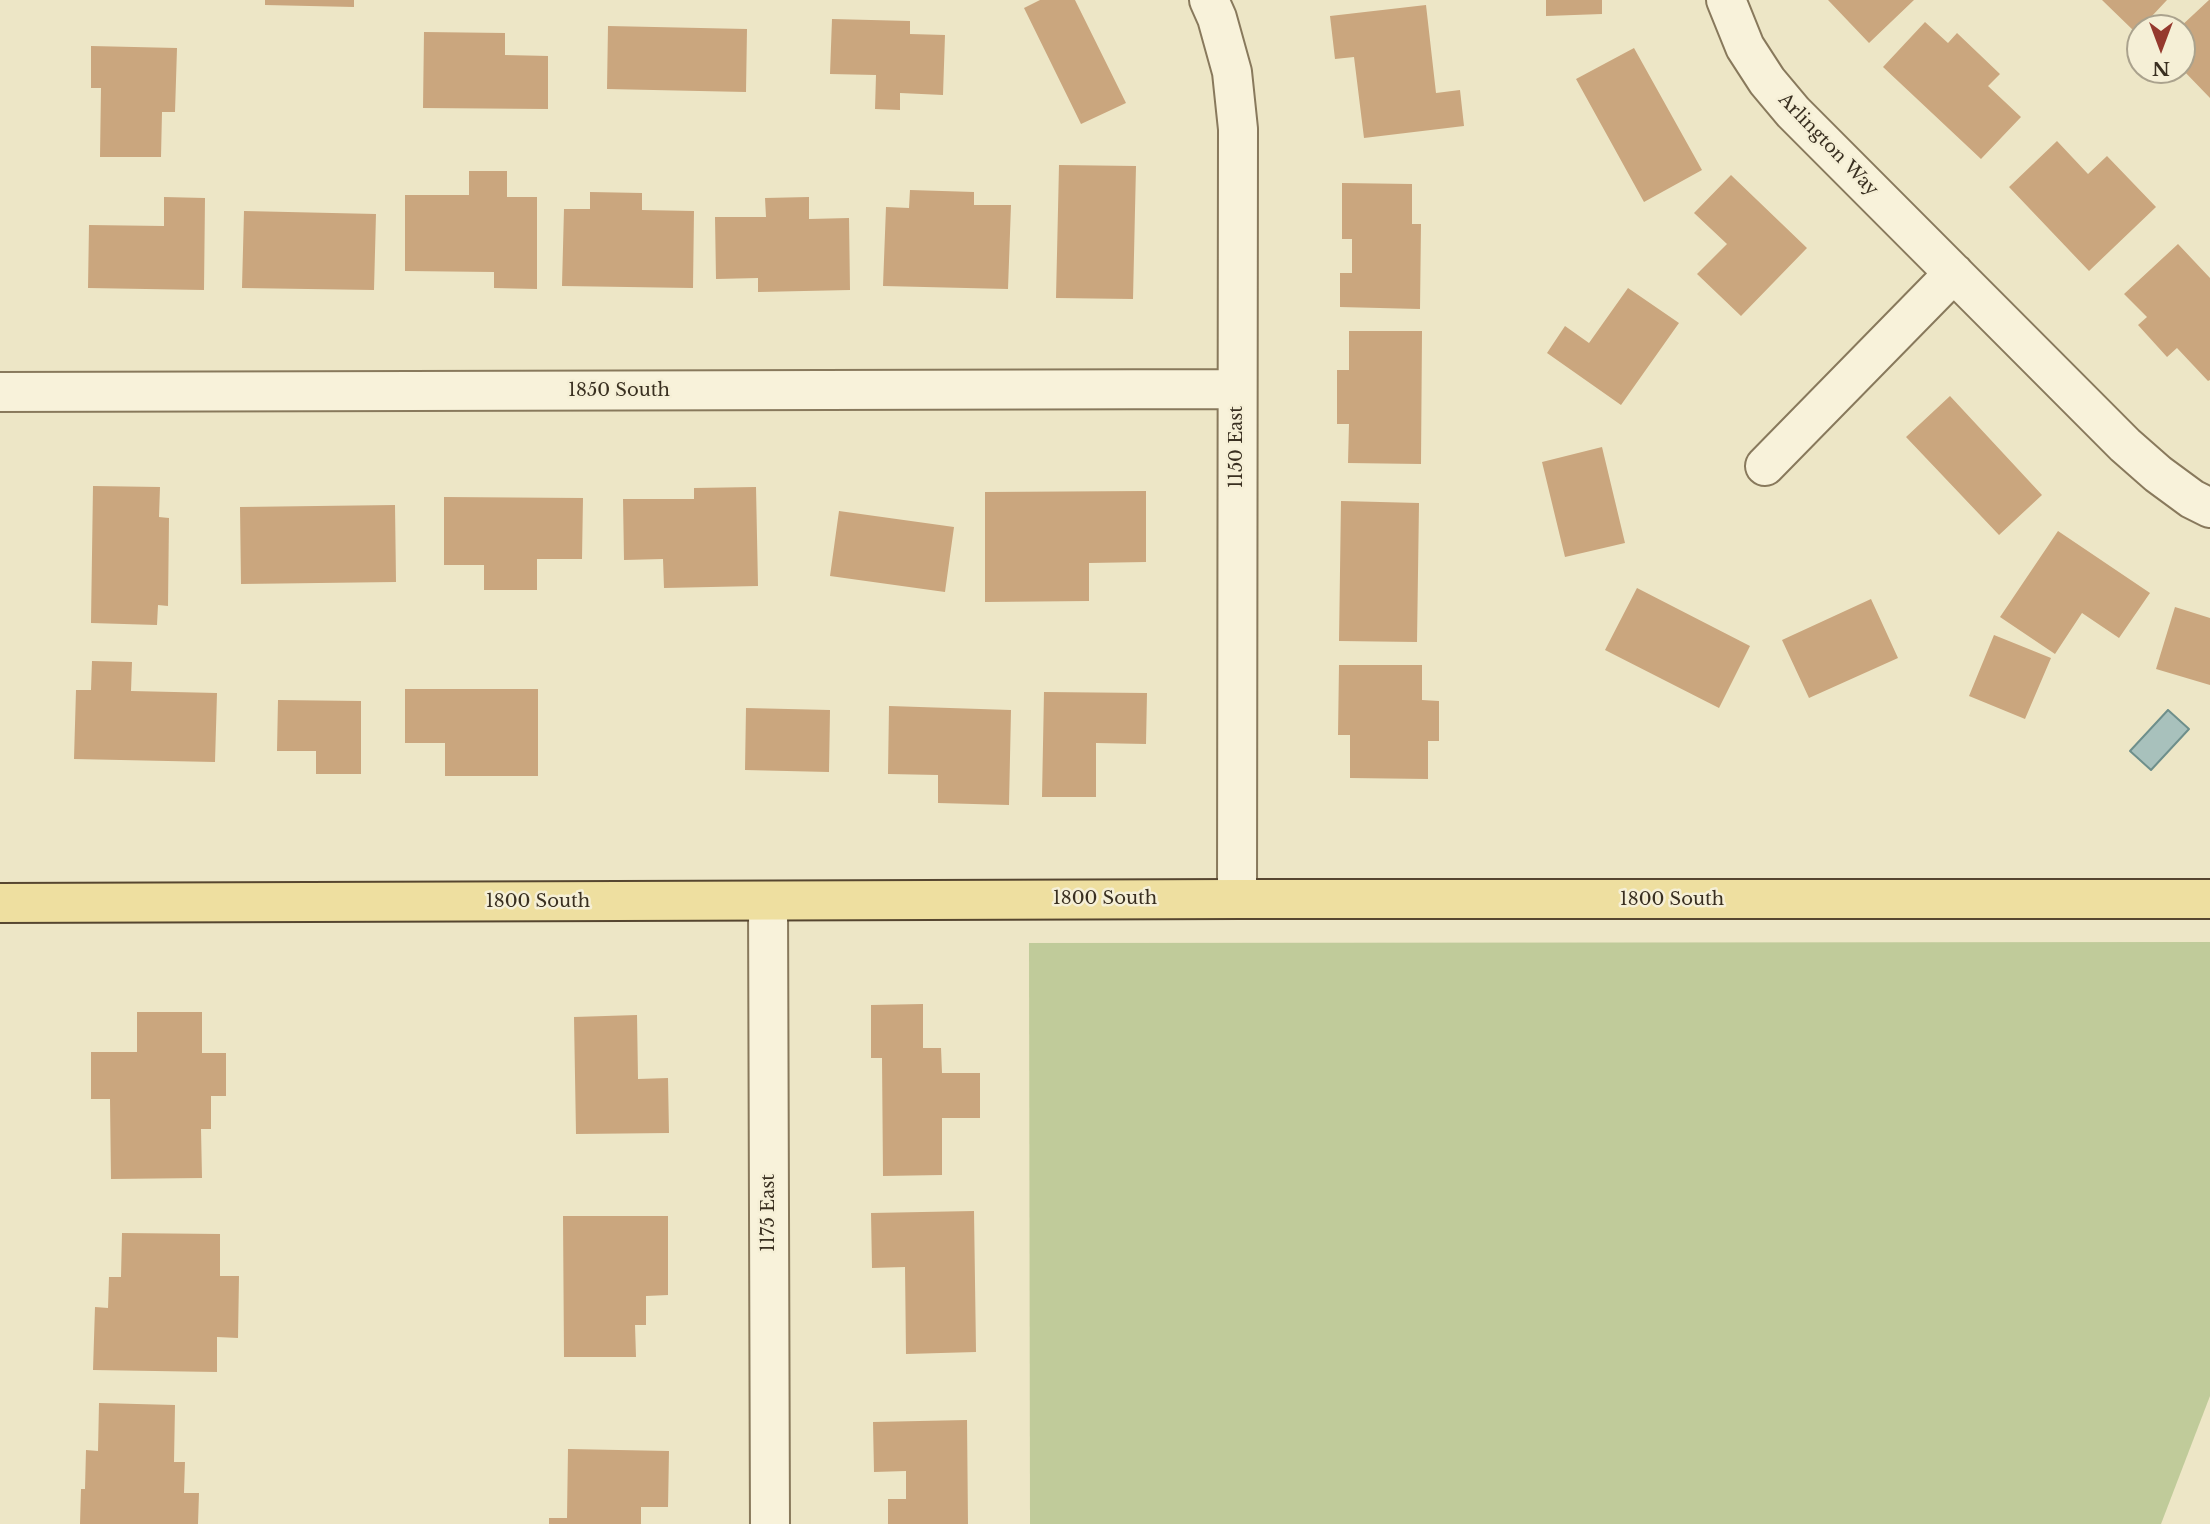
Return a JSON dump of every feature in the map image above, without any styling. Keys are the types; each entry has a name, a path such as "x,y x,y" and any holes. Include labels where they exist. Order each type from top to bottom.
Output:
{"main road":[{"name":"1800 South","path":"0,903 2210,899"}],"street":[{"name":"1150 East","path":"1209,0 1217,18 1231,72 1238,129 1237,899"},
{"name":"Arlington Way","path":"1726,0 1745,47 1767,81 1793,112 2133,452 2192,499 2210,508"},
{"path":"1765,466 1954,273"},
{"name":"1850 South","path":"0,392 1237,389"},
{"name":"1175 East","path":"768,901 771,1524"}],"green space":[{"path":"2210,942 2210,1396 2161,1524 1030,1524 1029,943"}],"water":[{"path":"2168,710 2189,729 2151,770 2130,751"}],"building":[{"path":"265,0 354,0 354,7 265,5"},
{"path":"1040,0 1075,0 1126,103 1081,124 1024,8"},
{"path":"1546,0 1602,0 1602,14 1546,16"},
{"path":"1828,0 1914,0 1869,43"},
{"path":"2102,0 2167,0 2154,14 2126,14 2126,23"},
{"path":"2210,0 2210,98 2196,84 2194,14"},
{"path":"1426,5 1436,93 1460,90 1464,126 1364,138 1354,57 1335,59 1330,16"},
{"path":"832,19 910,21 910,34 945,35 943,95 900,93 900,110 875,109 876,75 830,74"},
{"path":"1925,22 1948,43 1957,33 2000,74 1988,86 2021,117 1981,159 1883,67"},
{"path":"608,26 747,29 746,92 607,89"},
{"path":"424,32 505,33 505,55 548,56 548,109 423,108"},
{"path":"91,46 177,48 175,112 162,112 161,157 100,157 101,88 91,88"},
{"path":"1634,48 1702,170 1644,202 1576,79"},
{"path":"2057,141 2088,174 2107,156 2156,207 2089,271 2009,187"},
{"path":"1059,165 1136,166 1133,299 1056,298"},
{"path":"469,171 507,171 507,197 537,197 537,289 494,288 494,272 405,271 405,195 469,195"},
{"path":"1731,175 1807,248 1741,316 1697,274 1727,244 1694,213"},
{"path":"1342,183 1412,184 1412,224 1421,224 1420,309 1340,307 1340,273 1352,273 1352,239 1342,239"},
{"path":"910,190 974,192 974,205 1011,205 1008,289 883,286 886,207 909,208"},
{"path":"590,192 642,193 642,210 694,211 693,288 562,286 564,209 590,209"},
{"path":"164,197 205,198 204,290 88,288 89,225 164,226"},
{"path":"809,197 809,219 849,218 850,290 758,292 758,278 716,279 715,217 766,217 765,198"},
{"path":"244,211 376,214 374,290 242,288"},
{"path":"2178,244 2210,278 2208,381 2177,348 2167,357 2138,325 2147,317 2124,294"},
{"path":"1628,288 1679,323 1621,405 1547,353 1565,326 1589,343"},
{"path":"1349,331 1422,331 1421,464 1348,463 1349,424 1337,424 1337,370 1349,370"},
{"path":"1950,396 2042,495 1999,535 1906,437"},
{"path":"1602,447 1625,543 1565,557 1542,462"},
{"path":"93,486 160,487 159,517 169,518 168,606 158,605 157,625 91,623"},
{"path":"756,487 758,586 664,588 663,559 624,560 623,499 694,499 694,488"},
{"path":"1146,491 1146,562 1089,563 1089,601 985,602 985,492"},
{"path":"444,497 583,498 582,559 537,559 537,590 484,590 484,565 444,565"},
{"path":"1341,501 1419,503 1417,642 1339,641"},
{"path":"395,505 396,582 241,584 240,507"},
{"path":"839,511 954,527 945,592 830,576"},
{"path":"2058,531 2150,593 2119,638 2082,613 2055,654 2000,617"},
{"path":"1637,588 1750,646 1719,708 1605,650"},
{"path":"1871,599 1898,658 1809,698 1782,640"},
{"path":"2175,607 2210,618 2210,685 2156,669"},
{"path":"1994,635 2051,658 2025,719 1969,696"},
{"path":"92,661 132,662 131,691 217,693 215,762 74,759 76,690 91,690"},
{"path":"1339,665 1422,665 1422,700 1439,701 1439,741 1428,741 1428,779 1350,778 1350,735 1338,735"},
{"path":"405,689 538,689 538,776 445,776 445,743 405,743"},
{"path":"1044,692 1147,693 1146,744 1096,743 1096,797 1042,797"},
{"path":"278,700 361,701 361,774 316,774 316,751 277,751"},
{"path":"889,706 1011,710 1009,805 938,803 938,775 888,774"},
{"path":"746,708 830,710 829,772 745,770"},
{"path":"923,1004 923,1048 941,1048 942,1073 980,1073 980,1118 942,1118 942,1175 883,1176 882,1058 871,1058 871,1005"},
{"path":"137,1012 202,1012 202,1053 226,1053 226,1096 211,1096 211,1129 201,1129 202,1178 111,1179 110,1099 91,1099 91,1052 137,1052"},
{"path":"637,1015 638,1079 668,1078 669,1133 576,1134 574,1017"},
{"path":"974,1211 976,1352 906,1354 905,1267 872,1268 871,1213"},
{"path":"563,1216 668,1216 668,1295 646,1296 646,1325 635,1325 636,1357 564,1357"},
{"path":"122,1233 220,1234 220,1276 239,1276 238,1338 217,1337 217,1372 93,1370 95,1307 108,1308 109,1277 121,1277"},
{"path":"99,1403 175,1405 174,1462 185,1462 184,1493 199,1493 198,1524 80,1524 81,1489 85,1489 86,1450 98,1451"},
{"path":"967,1420 968,1524 888,1524 888,1499 906,1499 906,1471 874,1472 873,1422"},
{"path":"568,1449 669,1451 668,1507 641,1507 641,1524 549,1524 549,1518 567,1518"}]}
